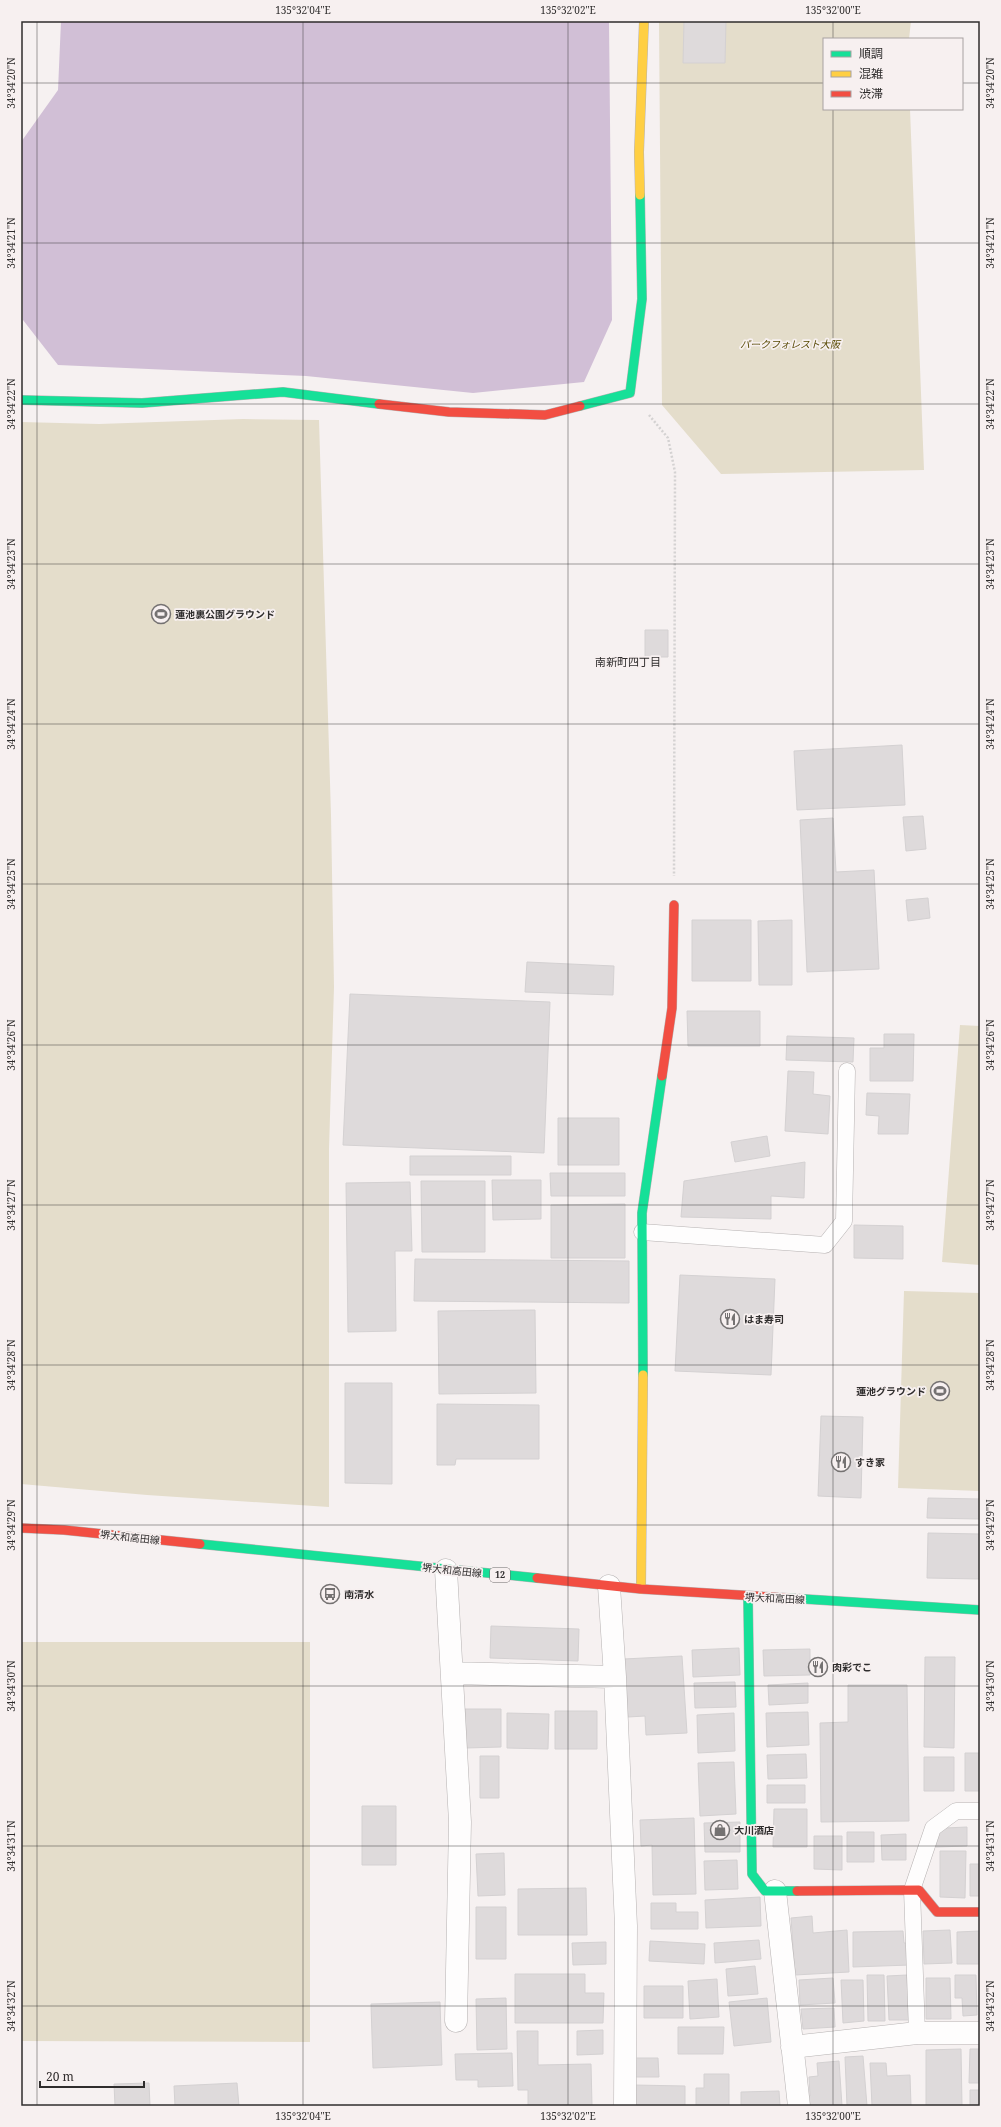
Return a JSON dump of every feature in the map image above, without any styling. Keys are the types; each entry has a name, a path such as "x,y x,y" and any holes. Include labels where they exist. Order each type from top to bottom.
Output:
{"street":[{"path":"21,400 142,403 283,392 449,412 545,415 630,393 642,299 639,152 644,21"},
{"path":"641,1589 644,1419 642,1213 672,1008 674,904"},
{"name":"堺大和高田線","path":"21,1528 64,1530 641,1589 748,1597 980,1610"},
{"path":"446,1570 460,1822 456,2021"},
{"path":"609,1586 615,1677 626,1926 625,2106"},
{"path":"748,1597 752,1874 765,1891 919,1890 937,1912 980,1912"},
{"path":"452,1673 615,1677"},
{"path":"775,1891 799,2106"},
{"path":"792,2047 917,2033 980,2033"}],"lane":[{"path":"642,1232 825,1245 844,1221 847,1071"},
{"path":"917,2033 912,1890 933,1828 956,1812 980,1811"}],"path":[{"path":"630,393 668,438 674,472 674,904"}],"green space":[{"name":"パークフォレスト大阪","path":"659,21 911,21 909,38 823,38 823,110 910,110 924,470 721,474 662,405"},
{"path":"243,419 319,420 331,815 334,987 329,1149 329,1507 147,1495 21,1484 21,422 99,424"},
{"path":"960,1025 980,1026 980,1265 942,1262"},
{"name":"蓮池グラウンド","path":"904,1291 980,1293 980,1491 898,1488"},
{"path":"21,1642 310,1642 310,2042 21,2041"}],"shaded area":[{"path":"61,21 609,21 612,320 584,382 473,393 306,376 58,365 23,320 21,142 58,90"}],"building":[{"path":"684,21 726,21 725,63 683,63"},
{"path":"645,630 668,630 668,657 645,657"},
{"path":"902,745 905,805 797,810 794,751"},
{"path":"923,816 926,849 906,851 903,817"},
{"path":"833,818 836,872 874,870 879,969 807,972 800,820"},
{"path":"928,898 930,918 908,921 906,900"},
{"path":"692,920 751,920 751,981 692,981"},
{"path":"792,920 792,985 759,985 758,921"},
{"path":"527,962 614,966 613,995 525,992"},
{"path":"350,994 550,1002 544,1153 343,1145"},
{"path":"687,1011 760,1011 760,1046 688,1046"},
{"path":"884,1034 914,1034 913,1081 870,1081 870,1048 884,1048"},
{"path":"787,1036 854,1038 853,1062 786,1060"},
{"path":"788,1071 814,1072 813,1094 830,1096 828,1134 785,1131"},
{"path":"867,1093 910,1094 908,1134 878,1134 879,1116 866,1115"},
{"path":"558,1118 619,1118 619,1165 558,1165"},
{"path":"767,1136 770,1156 735,1162 731,1142"},
{"path":"410,1156 511,1156 511,1175 410,1175"},
{"path":"805,1162 804,1198 771,1196 771,1219 681,1217 684,1181"},
{"path":"550,1173 625,1173 625,1196 551,1196"},
{"path":"492,1180 541,1180 541,1219 493,1220"},
{"path":"421,1181 485,1181 485,1252 422,1252"},
{"path":"410,1182 412,1251 395,1251 396,1331 348,1332 346,1183"},
{"path":"625,1204 625,1258 551,1258 551,1205"},
{"path":"854,1225 903,1226 903,1259 854,1258"},
{"path":"415,1259 629,1261 629,1303 414,1301"},
{"path":"680,1275 775,1279 771,1375 675,1371"},
{"path":"535,1310 536,1393 439,1394 438,1311"},
{"path":"345,1383 392,1383 392,1484 345,1483"},
{"path":"437,1404 539,1405 539,1459 456,1459 455,1465 437,1465"},
{"path":"821,1416 863,1417 861,1498 818,1496"},
{"path":"928,1498 980,1499 980,1519 927,1518"},
{"path":"928,1533 980,1534 980,1579 927,1578"},
{"path":"491,1626 579,1629 578,1661 490,1658"},
{"path":"739,1648 740,1675 693,1677 692,1650"},
{"path":"810,1649 810,1675 764,1676 763,1650"},
{"path":"682,1656 687,1733 646,1735 645,1716 628,1717 624,1659"},
{"path":"925,1657 955,1657 954,1748 924,1747"},
{"path":"735,1682 736,1707 695,1708 694,1683"},
{"path":"808,1683 808,1703 769,1705 768,1685"},
{"path":"848,1685 907,1685 909,1821 821,1822 820,1723 848,1722"},
{"path":"465,1709 501,1709 501,1747 466,1748"},
{"path":"555,1711 597,1711 597,1749 555,1749"},
{"path":"808,1712 809,1745 767,1747 766,1713"},
{"path":"507,1713 549,1714 548,1749 507,1748"},
{"path":"734,1713 735,1751 698,1753 697,1715"},
{"path":"965,1753 980,1753 980,1791 965,1791"},
{"path":"806,1754 807,1778 768,1779 767,1755"},
{"path":"480,1756 499,1756 499,1798 480,1798"},
{"path":"924,1757 954,1757 954,1791 924,1791"},
{"path":"734,1762 736,1814 700,1816 698,1763"},
{"path":"767,1785 805,1785 805,1803 767,1803"},
{"path":"362,1806 396,1806 396,1865 362,1865"},
{"path":"774,1809 807,1809 807,1847 773,1847"},
{"path":"694,1818 696,1894 653,1895 652,1845 641,1846 640,1820"},
{"path":"740,1822 740,1852 705,1852 704,1823"},
{"path":"967,1827 967,1846 936,1847 936,1837 945,1828"},
{"path":"847,1832 874,1832 874,1862 847,1862"},
{"path":"906,1834 906,1860 882,1860 881,1835"},
{"path":"814,1836 842,1836 842,1870 814,1869"},
{"path":"940,1851 966,1851 965,1898 940,1897"},
{"path":"504,1853 505,1895 478,1896 476,1854"},
{"path":"737,1860 738,1889 705,1890 704,1861"},
{"path":"970,1864 980,1864 980,1896 970,1896"},
{"path":"586,1888 587,1935 518,1935 518,1889"},
{"path":"760,1897 761,1926 706,1928 705,1900"},
{"path":"651,1903 676,1903 676,1912 698,1912 698,1929 651,1929"},
{"path":"476,1907 506,1907 506,1959 476,1959"},
{"path":"812,1916 813,1933 847,1930 849,1972 795,1975 791,1918"},
{"path":"950,1930 952,1963 924,1964 923,1931"},
{"path":"903,1931 904,1943 910,1943 910,1965 853,1967 853,1932"},
{"path":"980,1931 980,1964 957,1964 957,1932"},
{"path":"759,1940 761,1959 715,1963 714,1943"},
{"path":"650,1941 705,1944 704,1964 649,1961"},
{"path":"606,1942 606,1964 573,1965 572,1943"},
{"path":"755,1966 758,1994 728,1996 726,1969"},
{"path":"515,1974 585,1974 585,1993 604,1993 603,2023 515,2023"},
{"path":"867,1975 884,1975 885,2021 868,2021"},
{"path":"907,1975 909,2020 889,2020 887,1976"},
{"path":"955,1975 976,1975 977,2015 963,2016 962,1998 955,1998"},
{"path":"833,1978 835,2003 800,2005 799,1980"},
{"path":"926,1978 950,1978 951,2019 926,2019"},
{"path":"717,1979 719,2017 690,2019 688,1981"},
{"path":"841,1980 863,1980 864,2021 843,2023"},
{"path":"644,1986 683,1986 683,2018 644,2018"},
{"path":"506,1998 507,2049 477,2050 476,1999"},
{"path":"767,1998 771,2042 734,2046 729,2002"},
{"path":"440,2002 442,2065 373,2068 371,2004"},
{"path":"834,2008 835,2027 803,2029 801,2009"},
{"path":"678,2027 724,2027 723,2054 678,2054"},
{"path":"603,2030 603,2054 577,2055 577,2031"},
{"path":"517,2031 538,2031 538,2065 591,2064 592,2106 528,2106 528,2090 518,2090"},
{"path":"961,2049 962,2106 926,2106 926,2050"},
{"path":"970,2049 980,2049 980,2083 969,2083"},
{"path":"512,2053 513,2086 478,2087 478,2080 456,2080 455,2054"},
{"path":"863,2056 867,2106 847,2106 845,2057"},
{"path":"630,2058 658,2058 659,2077 631,2077"},
{"path":"839,2061 842,2106 805,2106 805,2096 810,2096 809,2077 818,2076 817,2063"},
{"path":"870,2063 886,2063 887,2076 910,2075 911,2106 872,2106"},
{"path":"704,2074 729,2074 729,2106 696,2106 696,2088 704,2088"},
{"path":"149,2083 150,2106 115,2106 114,2084"},
{"path":"237,2083 239,2106 175,2106 174,2086"},
{"path":"634,2085 685,2086 685,2106 634,2106"},
{"path":"970,2090 980,2090 980,2106 970,2106"},
{"path":"779,2091 780,2106 741,2106 741,2092"}],"traffic: fast":[{"path":"580,406 630,393 642,299 640,195"},
{"path":"21,400 142,403 283,392 379,404"},
{"path":"643,1375 642,1213 662,1076"},
{"path":"200,1544 537,1578"},
{"path":"748,1597 752,1874 765,1891 797,1891"},
{"path":"788,1598 980,1610"}],"traffic: slow":[{"path":"640,195 639,152 644,21"},
{"path":"641,1589 643,1375"}],"traffic: jam":[{"path":"379,404 449,412 545,415 580,406"},
{"path":"662,1076 672,1008 674,905"},
{"path":"21,1528 64,1530 200,1544"},
{"path":"537,1578 641,1589 788,1598"},
{"path":"797,1891 919,1890 937,1912 980,1912"}],"place":[{"name":"蓮池裏公園グラウンド","path":"161,614"},
{"name":"はま寿司","path":"730,1319"},
{"name":"蓮池グラウンド","path":"940,1391"},
{"name":"すき家","path":"841,1462"},
{"name":"南清水","path":"330,1594"},
{"name":"肉彩でこ","path":"818,1667"},
{"name":"大川酒店","path":"720,1830"}],"district":[{"name":"南新町四丁目","path":"628,662"}]}
